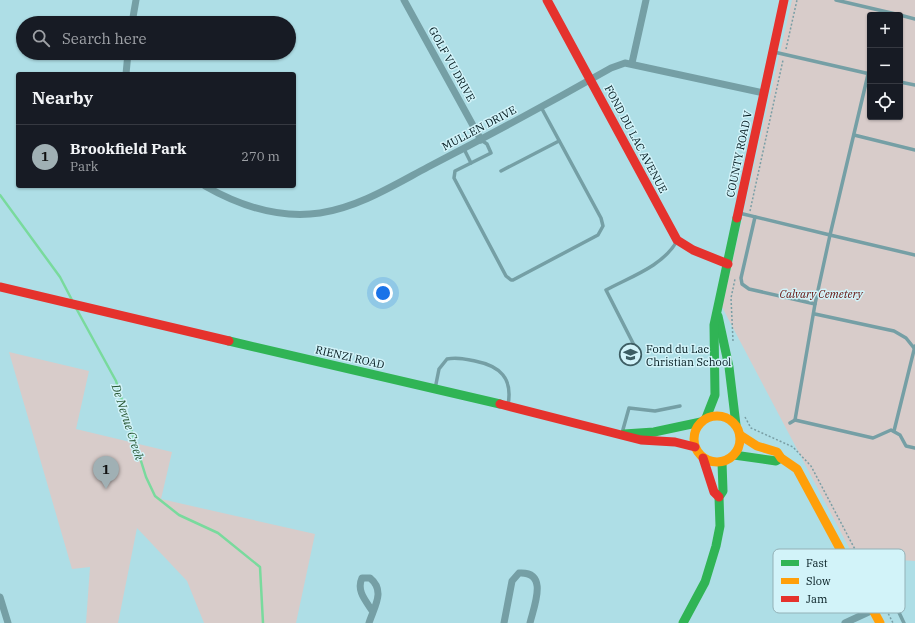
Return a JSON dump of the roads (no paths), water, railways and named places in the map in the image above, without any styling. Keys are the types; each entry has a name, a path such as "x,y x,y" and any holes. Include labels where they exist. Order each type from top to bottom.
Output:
{"main road":[{"name":"FOND DU LAC AVENUE","path":"547,0 677,240"},
{"name":"COUNTY ROAD V","path":"717,314 784,0"},
{"path":"677,240 693,250 728,264"},
{"name":"RIENZI ROAD","path":"0,287 508,406 641,440 675,442 694,447"},
{"path":"717,314 712,330 716,391 714,402 704,420 694,433 694,447 703,458 714,492 719,497"},
{"path":"703,458 709,461 722,462 734,455 740,444 740,435 736,425 729,367 717,314"},
{"path":"622,434 654,432 719,416 725,417 736,425"},
{"path":"740,435 757,446 777,452 781,458 797,469 840,549"},
{"path":"734,455 776,461 781,458"},
{"path":"684,623 702,589 713,558 720,526 719,497 723,491 722,462"},
{"path":"875,613 880,623"}],"street":[{"path":"133,16 136,0"},
{"name":"GOLF VU DRIVE","path":"404,0 481,140"},
{"path":"632,63 646,0"},
{"path":"126,72 127,60"},
{"name":"MULLEN DRIVE","path":"208,188 248,207 262,210 289,214 318,213 339,209 372,196 481,140 611,68 625,63 632,63 764,93"},
{"path":"504,623 512,581 520,573 528,572 535,577 538,586 530,623"},
{"path":"0,597 8,623"},
{"path":"369,623 373,612"},
{"path":"845,623 867,613"}],"lane":[{"path":"836,0 879,12"},
{"path":"903,16 915,19"},
{"path":"773,52 867,74"},
{"path":"795,420 815,314 815,304 867,82"},
{"path":"903,83 915,85"},
{"path":"481,140 487,144 491,153 456,171 454,178 506,276 513,280 595,237 602,229 601,218 541,107"},
{"path":"854,135 915,150"},
{"path":"501,171 559,141"},
{"path":"464,148 471,163"},
{"path":"738,213 915,255"},
{"path":"756,217 741,276 742,284 749,289 815,304"},
{"path":"635,347 606,290 657,262 672,250 677,240"},
{"path":"815,314 894,331 906,338 914,347 894,431"},
{"path":"435,389 439,369 447,359 457,357 490,364 501,372 508,384 510,396 508,406"},
{"path":"622,434 629,408 655,411 680,406"},
{"path":"790,422 795,420 873,438 889,430 894,431 900,435 906,446 915,448"},
{"path":"899,613 904,623"}],"waterway":[{"name":"De Nevue Creek","path":"0,195 60,277 73,302"},
{"name":"De Nevue Creek","path":"76,308 116,381 146,477 155,496 179,515 218,533 260,567 263,623"}],"place":[{"name":"Fond du Lac Christian School","path":"630,355"},
{"name":"Brookfield Park","path":"106,489"}],"park label":[{"name":"Calvary Cemetery","path":"821,294"}]}
